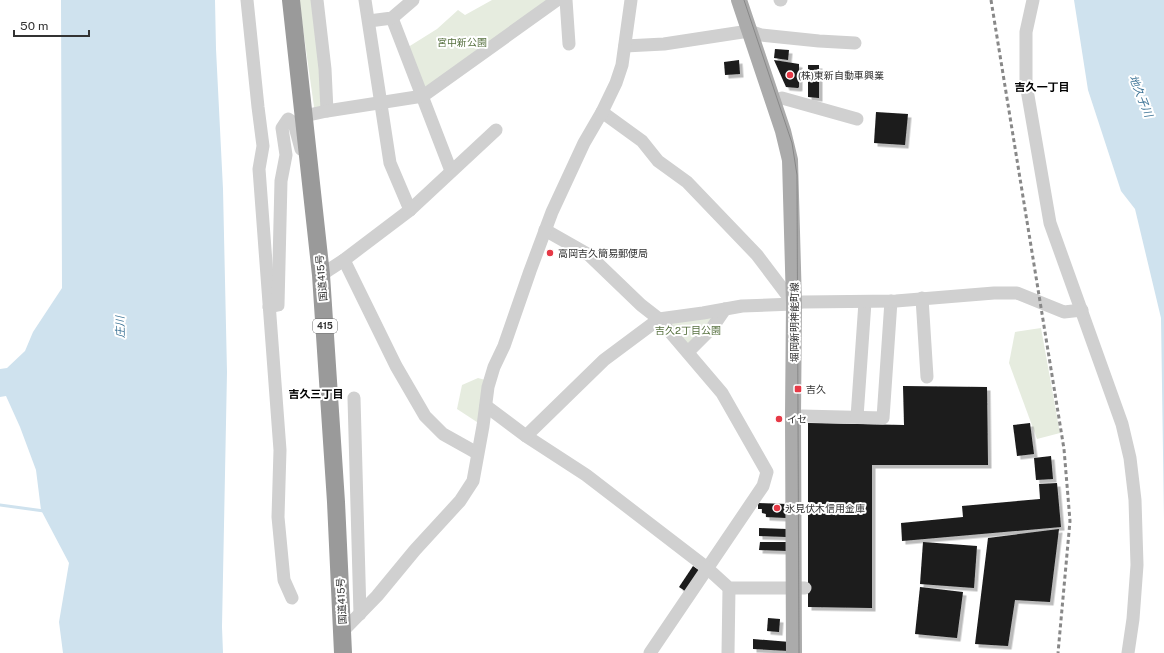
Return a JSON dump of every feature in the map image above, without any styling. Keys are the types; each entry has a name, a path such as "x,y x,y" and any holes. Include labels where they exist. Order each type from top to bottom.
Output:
{"highway":[{"name":"国道415号","path":"291,0 310,157 322,274 343,653"}],"main road":[{"name":"堀岡新明神能町線","path":"739,0 755,33 782,98 800,161 799,303 802,416 799,587 794,653"},
{"name":"堀岡新明神能町線","path":"750,0 755,33 790,160 799,303 793,416 799,587 804,653"}],"street":[{"path":"247,0 258,107 264,146 259,169 280,450 278,517 284,580 292,598"},
{"path":"317,0 325,68 327,111"},
{"path":"365,0 390,164 410,210"},
{"path":"369,21 392,18 413,0"},
{"path":"304,116 423,96 557,0"},
{"path":"566,0 568,44"},
{"path":"342,632 377,596 415,550 460,502 473,481 488,387 494,367 504,346 527,277 552,212 584,143 602,112 616,83 622,65 631,0"},
{"path":"1033,0 1026,32 1026,84 1050,223 1122,424 1130,458 1134,500 1137,565 1133,619 1128,653"},
{"path":"392,18 451,171"},
{"path":"625,46 664,44 755,33 819,41 855,43"},
{"path":"782,98 857,119"},
{"path":"602,112 642,141 658,161 687,182 757,255 799,303"},
{"path":"269,307 278,304 281,181 286,155 282,128 288,119 294,123 301,149 310,157"},
{"path":"322,274 344,260 410,210 496,130"},
{"path":"546,230 589,255 641,305 659,319 722,392 767,472 763,486 650,653"},
{"path":"344,260 396,366 425,416 443,434 477,453"},
{"path":"526,436 604,360 659,319 742,306 891,301 1017,293 1064,312 1082,310"},
{"path":"922,298 927,377"},
{"path":"802,416 883,418 891,301"},
{"path":"857,417 866,302"},
{"path":"688,352 712,328 725,309"},
{"path":"354,398 360,614"},
{"path":"486,406 526,436 586,475 707,568 729,588 799,587"},
{"path":"728,653 729,588"}],"green space":[{"path":"299,0 317,0 327,111 315,114"},
{"name":"宮中新公園","path":"492,0 548,0 421,95 405,49 437,29 458,10 465,15"},
{"name":"吉久2丁目公園","path":"725,309 688,352 659,319"},
{"path":"1041,328 1060,433 1037,439 1009,363 1015,332"},
{"path":"478,378 489,381 480,424 457,409 462,385"}],"water":[{"name":"庄川","path":"61,0 215,0 223,189 227,372 222,627 223,653 63,653 59,622 69,563 41,510 36,470 20,427 6,396 0,397 0,369 7,368 25,351 33,332 62,288"},
{"name":"地久子川","path":"1074,0 1164,0 1164,520 1161,318 1135,209 1121,191 1088,90"}],"building":[{"path":"775,49 789,50 788,60 774,58"},
{"path":"739,60 740,74 725,75 724,62"},
{"name":"(株)東新自動車興業","path":"774,60 799,64 798,88 786,87"},
{"path":"808,65 819,65 819,98 808,97"},
{"path":"876,112 908,114 905,145 874,143"},
{"path":"903,386 987,387 988,465 872,465 872,608 808,607 808,423 904,425"},
{"path":"1030,423 1034,454 1017,456 1013,425"},
{"path":"1051,456 1053,479 1036,480 1034,458"},
{"path":"1057,483 1061,527 902,541 901,523 963,517 962,506 1040,499 1039,484"},
{"path":"758,503 787,504 786,518 766,517 766,514 762,513 762,509 758,509"},
{"path":"759,528 787,529 787,537 759,536"},
{"path":"1059,529 1050,602 1015,600 1008,646 975,644 988,538"},
{"path":"760,542 788,542 788,551 759,550"},
{"path":"923,542 977,546 974,588 920,584"},
{"path":"693,566 700,571 685,591 679,587"},
{"path":"920,587 963,592 957,638 915,634"},
{"path":"768,618 780,619 779,632 767,631"},
{"path":"753,639 790,642 789,651 753,649"}],"waterway":[{"path":"0,505 44,511"}],"tram line":[{"path":"744,0 792,143 797,175 799,653"}],"railway":[{"path":"991,0 1064,449 1070,521 1058,653"}],"place":[{"name":"(株)東新自動車興業","path":"790,75"},
{"name":"高岡吉久簡易郵便局","path":"550,253"},
{"name":"吉久","path":"798,389"},
{"name":"イセ","path":"779,419"},
{"name":"氷見伏木信用金庫","path":"777,508"}],"district":[{"name":"吉久一丁目","path":"1042,87"},
{"name":"吉久三丁目","path":"316,394"}]}
